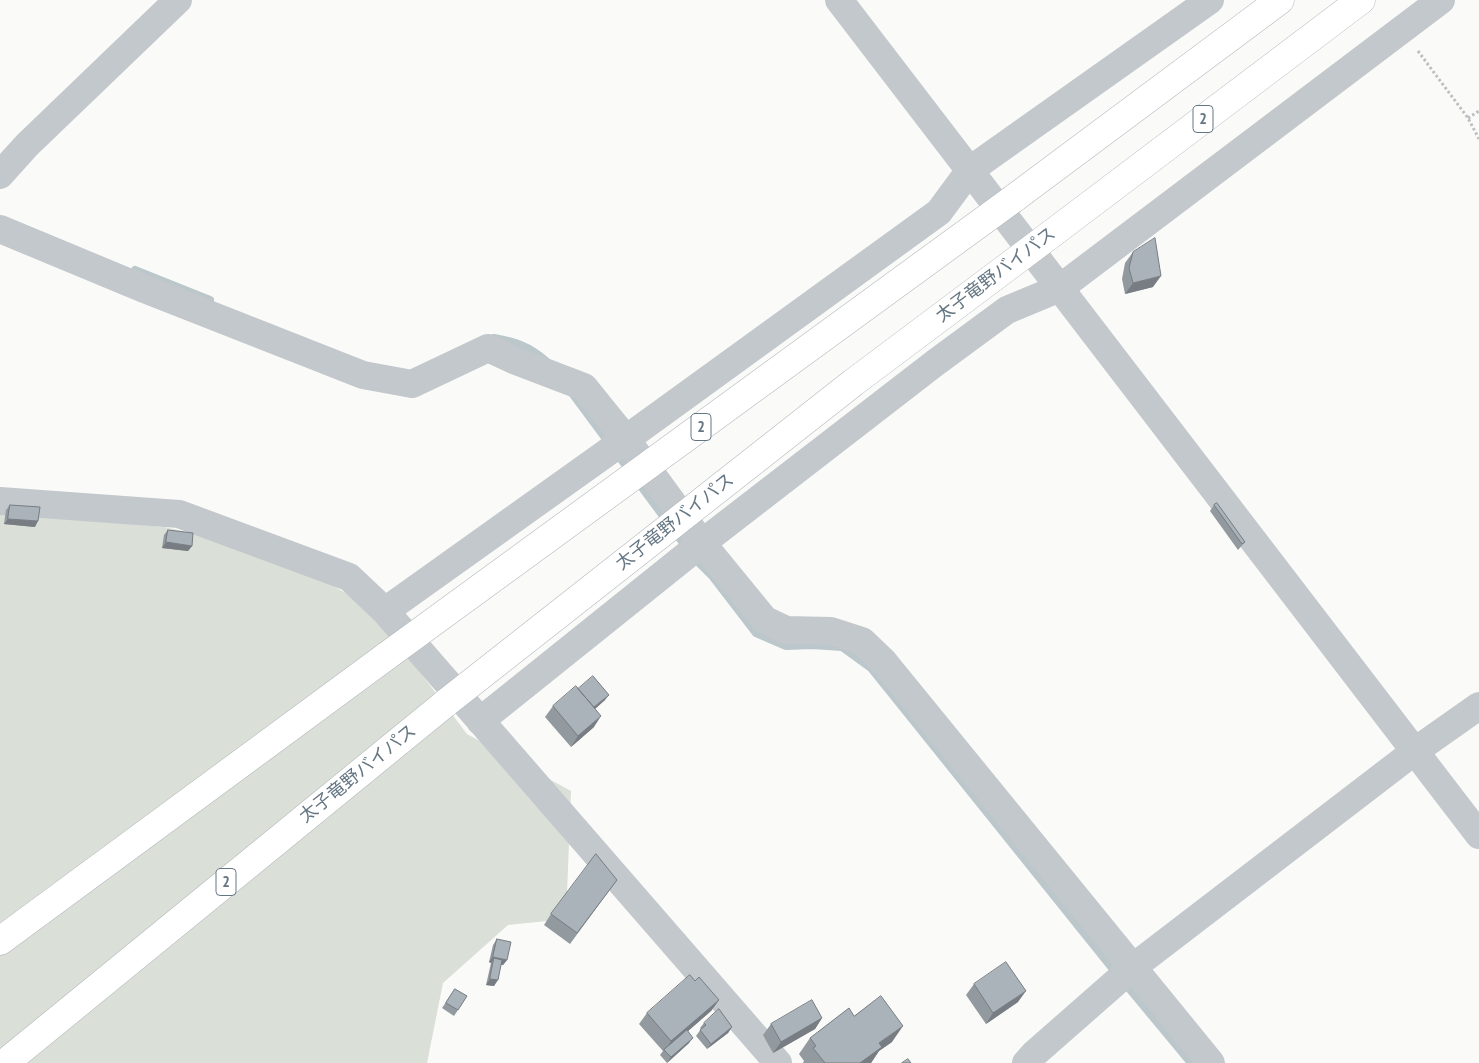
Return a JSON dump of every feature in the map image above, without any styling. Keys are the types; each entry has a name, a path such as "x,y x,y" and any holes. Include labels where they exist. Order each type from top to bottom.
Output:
{"highway":[{"name":"2","path":"0,940 1013,199 1280,0"},
{"name":"太子竜野バイパス","path":"5,1063 447,702 854,382 1361,0"}],"street":[{"path":"0,174 27,145 178,0"},
{"path":"839,0 1479,835"},
{"path":"385,611 939,212 970,170 1210,0"},
{"path":"480,721 702,543 935,363 1007,310 1060,288 1442,0"},
{"path":"0,229 151,292 363,375 412,384 488,348 516,361 584,387 626,439 702,543 765,620 786,630 831,631 862,641 884,662 1211,1063"},
{"path":"0,501 178,514 349,577 385,611 778,1063"},
{"path":"1026,1063 1132,968 1415,751 1479,706"}],"path":[{"path":"1402,30 1468,118 1479,138"},
{"path":"1468,118 1479,110"}],"shaded area":[{"path":"0,512 164,527 276,551 372,609 467,734 571,791 566,919 508,925 443,983 427,1063 0,1063"}],"building":[{"path":"1155,238 1161,276 1133,283 1129,268 1133,252"},
{"path":"1217,503 1245,542 1242,544 1214,505"},
{"path":"10,505 40,507 38,521 8,519"},
{"path":"168,530 193,533 192,546 166,542"},
{"path":"593,676 609,695 594,707 578,689"},
{"path":"576,686 601,716 578,736 553,706"},
{"path":"596,854 617,880 577,933 551,914"},
{"path":"497,939 511,942 507,960 493,957"},
{"path":"494,958 502,960 498,980 490,979"},
{"path":"1006,962 1026,991 993,1013 974,984"},
{"path":"690,975 695,981 699,977 719,1000 671,1041 647,1013"},
{"path":"455,989 467,996 458,1010 446,1003"},
{"path":"881,996 903,1026 879,1043 882,1047 860,1063 825,1063 813,1048 816,1046 810,1038 849,1008 854,1016"},
{"path":"812,1000 822,1018 781,1042 771,1024"},
{"path":"719,1009 732,1027 711,1044 700,1030 706,1025 704,1023"},
{"path":"687,1030 693,1038 671,1057 664,1050"},
{"path":"908,1059 911,1063 902,1063"}],"waterway":[{"path":"135,270 210,300"},
{"path":"494,338 522,345 546,361"},
{"path":"572,393 695,559 713,577 756,633 786,646 842,647 871,668 1108,963 1191,1063"}]}
